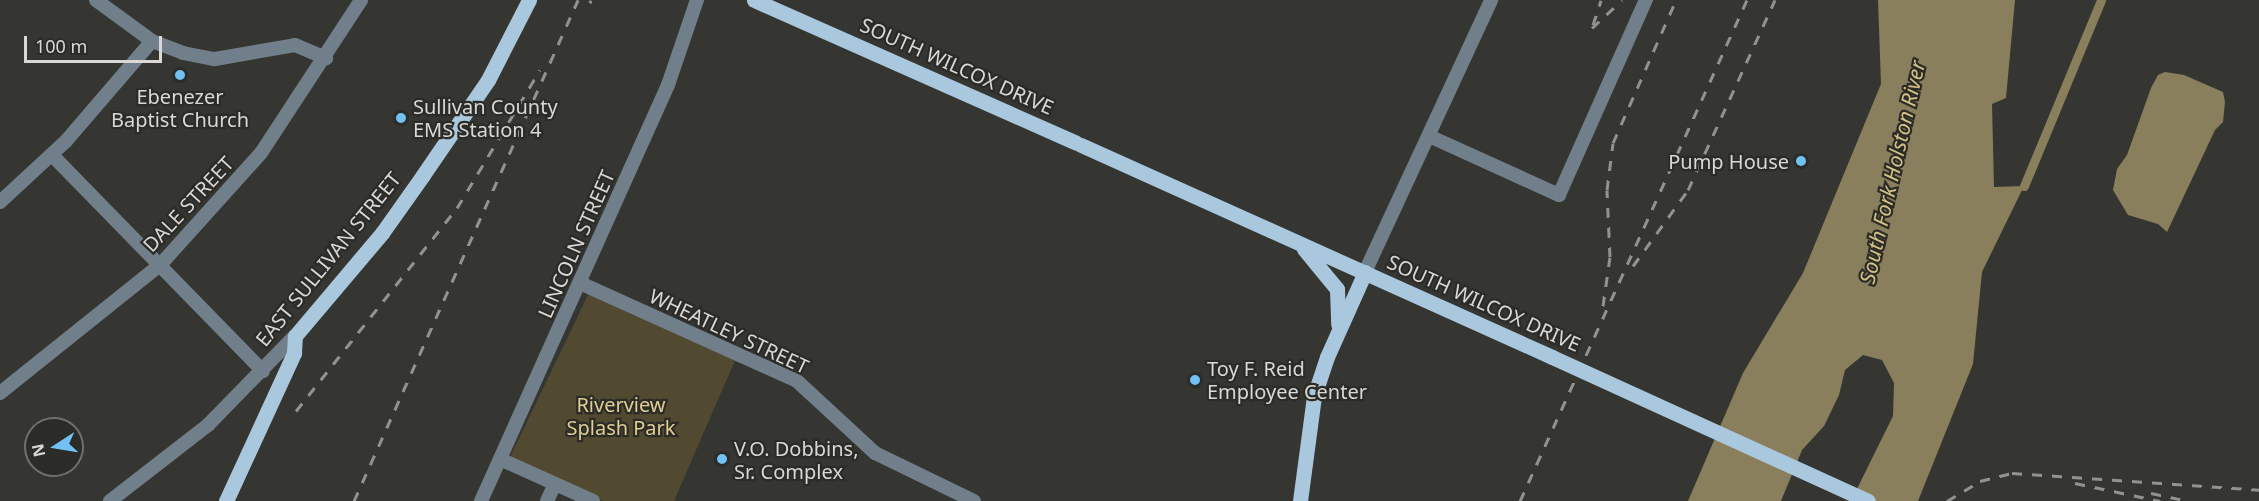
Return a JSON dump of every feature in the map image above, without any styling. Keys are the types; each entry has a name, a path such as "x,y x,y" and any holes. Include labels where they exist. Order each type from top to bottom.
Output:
{"main road":[{"name":"EAST SULLIVAN STREET","path":"295,336 382,233 429,167 488,80 529,0"},
{"name":"SOUTH WILCOX DRIVE","path":"754,0 1365,272 1869,501"},
{"path":"1298,242 1337,290 1338,332"},
{"path":"1300,501 1314,396 1338,332 1365,272"},
{"path":"226,501 294,353 295,336"}],"street":[{"path":"96,0 152,41 183,53 215,58 295,45 326,58"},
{"name":"DALE STREET","path":"0,393 161,264 261,153 326,58 361,0"},
{"name":"LINCOLN STREET","path":"481,501 668,85 697,0"},
{"path":"1365,272 1491,0"},
{"path":"1429,136 1559,195 1646,0"},
{"path":"0,202 52,155 152,41"},
{"path":"52,155 161,264 263,371"},
{"name":"WHEATLEY STREET","path":"580,283 797,381 875,453 974,501"},
{"name":"EAST SULLIVAN STREET","path":"110,501 208,425 295,336"},
{"path":"500,459 593,501"},
{"path":"547,501 555,484"}],"green space":[{"name":"Riverview Splash Park","path":"589,293 736,358 674,501 604,501 510,457"}],"water":[{"name":"South Fork Holston River","path":"1878,0 2015,0 2006,98 1992,104 1994,187 2024,186 1982,272 1973,364 1918,501 1851,501 1893,416 1894,383 1882,360 1863,355 1845,370 1839,395 1824,426 1802,450 1781,501 1688,501 1743,373 1803,273 1881,84"},
{"path":"2165,72 2184,75 2223,92 2225,102 2223,122 2215,130 2167,232 2158,224 2128,215 2113,190 2117,169 2127,155 2151,88 2158,75"}],"waterway":[{"path":"2024,186 2101,0"}],"railway":[{"path":"354,501 578,0"},
{"path":"1593,25 1601,0"},
{"path":"1592,28 1622,0"},
{"path":"1603,306 1610,257 1607,190 1613,143 1676,0"},
{"path":"1520,501 1747,0"},
{"path":"1633,266 1688,190 1775,0"},
{"path":"296,411 457,208 540,70"},
{"path":"1947,501 1980,481 2012,473 2259,490"},
{"path":"2075,483 2160,501"},
{"path":"2151,493 2189,501"}],"place":[{"name":"Ebenezer Baptist Church","path":"180,75"},
{"name":"Sullivan County EMS Station 4","path":"401,118"},
{"name":"Pump House","path":"1801,161"},
{"name":"Toy F. Reid Employee Center","path":"1195,380"},
{"name":"V.O. Dobbins, Sr. Complex","path":"722,459"}]}
